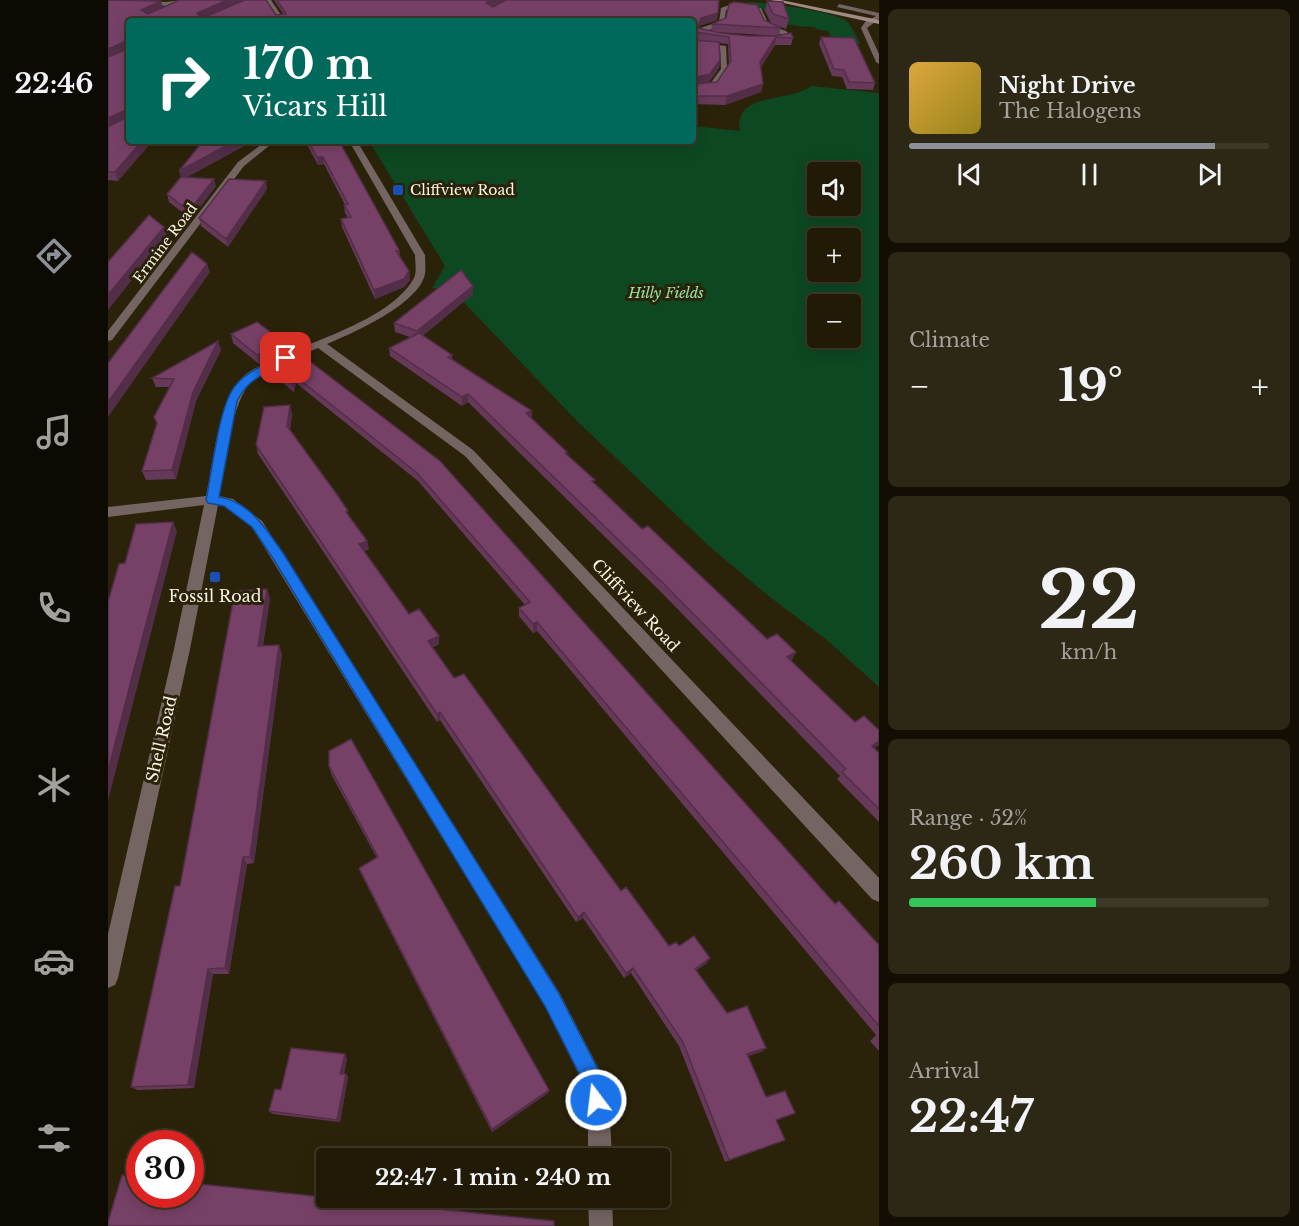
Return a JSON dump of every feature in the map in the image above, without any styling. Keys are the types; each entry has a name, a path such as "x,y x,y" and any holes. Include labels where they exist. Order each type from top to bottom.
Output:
{"main road":[{"path":"773,0 877,19"}],"street":[{"path":"268,0 280,18"},
{"path":"742,3 761,10 766,26 787,34 789,37 779,40 712,37 701,33 702,29 722,23 722,11 725,8 742,3"},
{"path":"839,6 877,19"},
{"path":"877,19 864,28 879,62"},
{"path":"696,44 723,46 724,69 712,86 696,88"},
{"name":"Ermine Road","path":"108,338 241,164 267,144"},
{"name":"Shell Road","path":"108,978 232,401 239,387 270,365 379,315 399,303 412,290 423,271 420,255 355,144"},
{"name":"Cliffview Road","path":"318,343 469,453 879,892"},
{"path":"108,512 212,500 228,502 257,524 552,999 592,1079 599,1120 600,1148"},
{"path":"600,1208 601,1226"}],"lane":[{"path":"141,0 165,4 182,0"},
{"path":"159,14 192,0"}],"green space":[{"path":"747,2 798,8 837,16 847,22 861,44 834,43 828,31 779,22 762,8 748,5"},
{"name":"Hilly Fields","path":"811,86 879,93 879,687 827,640 766,594 709,546 577,421 453,291 432,288 445,266 371,144 696,144 696,126 740,131 740,118 745,109 765,100 790,95"}],"building":[{"path":"108,0 161,1 141,10 148,14 180,0 227,0 197,13 199,16 207,16 245,0 266,0 276,15 286,14 277,0 491,0 486,3 493,7 506,0 719,0 718,13 701,18 698,28 748,36 775,36 791,33 793,38 776,37 760,62 763,84 727,96 696,96 696,84 717,82 731,61 729,37 696,32 696,18 126,18 126,41 108,49"},
{"path":"767,1 783,2 789,19 773,14"},
{"path":"734,2 757,5 764,20 781,28 712,24 726,18 729,4"},
{"path":"821,37 854,38 875,83 849,82 844,70 834,69"},
{"path":"696,40 719,42 720,60 710,74 696,77"},
{"path":"126,50 126,110 108,118 108,57"},
{"path":"126,118 126,144 139,144 115,172 108,172 108,127"},
{"path":"201,144 229,144 179,171"},
{"path":"310,144 341,144 399,250 396,251 409,271 404,279 374,290 341,219 351,217 344,205 348,204 323,157 317,157"},
{"path":"181,177 214,179 189,211 167,194"},
{"path":"229,179 266,181 226,239 199,218"},
{"path":"149,215 164,227 108,295 108,262"},
{"path":"192,252 207,264 108,402 108,363"},
{"path":"461,270 473,286 417,331 394,323"},
{"path":"257,322 285,343 257,355 231,334"},
{"path":"419,333 452,355 448,357 532,411 526,413 642,529 648,526 767,639 777,634 796,652 787,657 855,722 864,716 879,730 879,741 872,746 879,753 879,809 842,772 846,769 664,584 468,394 462,397 389,348"},
{"path":"218,341 193,392 172,470 142,471 157,423 154,417 174,379 152,378"},
{"path":"295,350 440,461 835,904 839,901 879,945 879,1026 537,622 533,624 519,608 530,602 417,473 294,375 292,384 267,363"},
{"path":"290,405 287,426 348,511 346,512 367,541 359,544 409,614 419,609 439,636 428,641 454,678 464,674 621,891 626,887 669,946 676,942 679,946 694,936 710,958 695,969 727,1013 747,1006 766,1048 747,1054 766,1097 785,1091 795,1113 776,1120 785,1140 729,1160 683,1042 633,968 626,973 584,912 578,917 440,712 437,714 256,445 264,407"},
{"path":"173,522 108,771 108,602 119,564 125,563 136,524"},
{"path":"267,589 258,646 279,645 250,857 243,857 225,968 208,969 188,1085 131,1087 175,886 180,886 235,591"},
{"path":"351,739 549,1090 492,1129 359,868 378,857 329,766 329,751"},
{"path":"291,1048 345,1054 340,1074 346,1074 337,1120 269,1111 275,1089 281,1090"},
{"path":"122,1175 126,1175 126,1208 204,1208 204,1184 316,1196 316,1208 429,1208 554,1221 554,1226 108,1226"}],"place":[{"name":"Cliffview Road","path":"398,190"},
{"name":"Fossil Road","path":"215,577"}],"route":[{"path":"286,358 252,376 239,387 232,401 212,500 228,502 257,524 279,557 552,999 592,1079 596,1100"}]}
